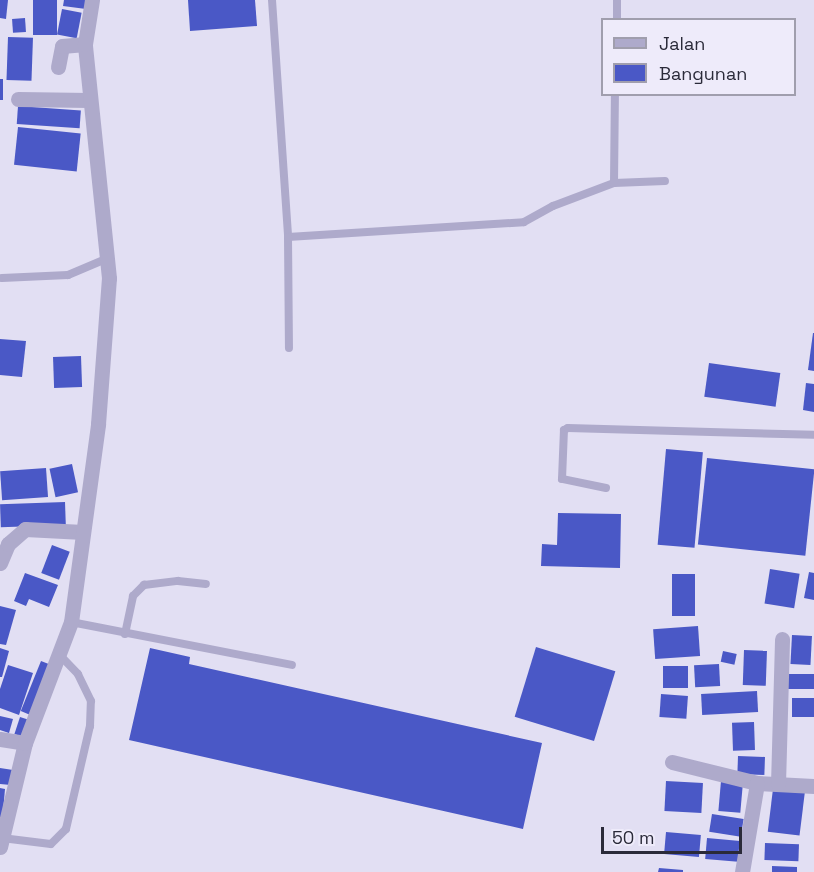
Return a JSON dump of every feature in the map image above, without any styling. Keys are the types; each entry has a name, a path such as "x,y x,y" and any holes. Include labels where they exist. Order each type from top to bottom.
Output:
{"street":[{"path":"1,843 25,743 71,622 106,352 108,258 89,100 85,44 92,0"},
{"path":"58,67 62,46 85,44"},
{"path":"18,99 89,100"},
{"path":"0,563 8,544 25,530 83,532"},
{"path":"778,784 782,639"},
{"path":"0,740 25,743"},
{"path":"672,762 757,783 814,786"},
{"path":"742,872 757,783"}],"lane":[{"path":"272,0 288,237 289,348"},
{"path":"617,0 617,18"},
{"path":"614,183 615,96"},
{"path":"288,237 524,222 553,206 614,183 665,181"},
{"path":"2,278 68,275 108,258"},
{"path":"606,488 562,479 564,430 568,428 814,435"},
{"path":"125,634 133,596 144,585 178,581 206,584"},
{"path":"71,622 292,665"},
{"path":"1,843 51,844 66,829 90,726 91,701 78,674 59,654"}],"building":[{"path":"0,0 8,0 6,19 0,18"},
{"path":"33,0 57,0 57,35 33,35"},
{"path":"64,0 87,0 86,9 63,6"},
{"path":"188,0 255,0 257,26 190,31"},
{"path":"62,9 82,13 77,38 57,35"},
{"path":"25,18 26,32 13,33 12,19"},
{"path":"8,37 33,38 31,81 6,80"},
{"path":"0,79 3,79 3,100 0,100"},
{"path":"18,106 81,110 80,128 17,124"},
{"path":"18,127 81,134 77,171 14,165"},
{"path":"814,333 814,371 808,370"},
{"path":"0,339 26,341 22,377 0,375"},
{"path":"81,356 82,387 54,388 53,357"},
{"path":"709,363 780,373 776,407 704,397"},
{"path":"806,383 814,384 814,412 803,410"},
{"path":"666,449 703,452 694,548 658,545"},
{"path":"707,458 814,469 805,556 698,545"},
{"path":"72,464 78,492 56,497 50,469"},
{"path":"46,468 48,497 2,500 0,471"},
{"path":"65,502 66,525 1,527 0,504"},
{"path":"558,513 621,514 620,568 541,566 542,544 557,545"},
{"path":"52,545 70,552 59,580 41,573"},
{"path":"770,569 800,574 794,608 765,604"},
{"path":"809,572 814,573 814,600 804,598"},
{"path":"25,573 58,585 49,607 29,599 26,606 14,601"},
{"path":"672,574 695,574 695,616 672,616"},
{"path":"0,606 16,610 6,645 0,644"},
{"path":"698,626 700,656 655,659 653,629"},
{"path":"792,635 812,636 810,665 790,664"},
{"path":"536,647 615,671 594,741 515,717"},
{"path":"0,648 9,651 2,677 0,677"},
{"path":"150,648 190,657 189,664 542,743 523,829 129,740"},
{"path":"744,650 767,651 766,686 743,685"},
{"path":"723,651 737,654 734,665 721,662"},
{"path":"41,661 51,665 31,715 21,711"},
{"path":"719,664 720,686 695,687 694,665"},
{"path":"8,665 33,673 19,715 0,708 0,689"},
{"path":"663,666 688,666 688,688 663,688"},
{"path":"788,674 814,674 814,689 788,689"},
{"path":"757,691 758,712 702,715 701,694"},
{"path":"661,694 688,696 686,719 659,717"},
{"path":"792,698 814,698 814,717 792,717"},
{"path":"0,716 13,719 9,733 0,730"},
{"path":"20,717 29,720 23,737 14,734"},
{"path":"754,722 755,750 733,751 732,723"},
{"path":"738,756 765,757 764,775 737,774"},
{"path":"0,768 13,770 11,785 0,784"},
{"path":"666,781 703,783 701,813 664,811"},
{"path":"721,781 743,783 740,813 718,811"},
{"path":"0,788 5,789 2,823 0,823"},
{"path":"773,789 805,793 800,836 768,832"},
{"path":"712,814 744,819 741,837 709,832"},
{"path":"666,832 701,835 699,857 664,854"},
{"path":"707,838 743,841 741,862 705,859"},
{"path":"765,843 799,844 798,861 764,860"},
{"path":"772,866 797,867 797,872 772,872"},
{"path":"659,868 683,870 683,872 658,872"}]}
